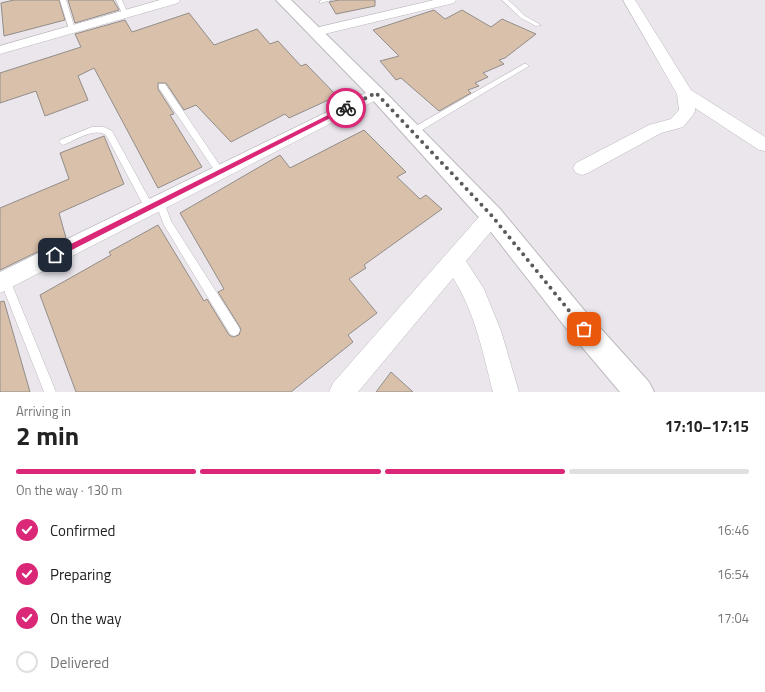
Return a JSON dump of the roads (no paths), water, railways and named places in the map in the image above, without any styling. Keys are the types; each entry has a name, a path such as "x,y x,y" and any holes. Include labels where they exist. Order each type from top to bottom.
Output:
{"street":[{"path":"0,50 174,0"},
{"path":"283,0 376,93 492,216 575,319 638,392"},
{"path":"316,32 428,2 450,0"},
{"path":"582,168 655,129 677,123 688,111 685,94 629,0"},
{"path":"3,282 376,93"},
{"path":"685,94 765,145"},
{"path":"342,392 492,216"},
{"path":"454,261 473,289 488,331 506,392"}],"lane":[{"path":"63,0 72,30"},
{"path":"119,0 125,14"},
{"path":"322,2 328,0"},
{"path":"505,0 524,17 538,25"},
{"path":"412,132 526,66"},
{"path":"162,86 220,172"},
{"path":"62,142 92,130 104,130 109,133 167,222 234,330"},
{"path":"3,282 50,392"}]}
